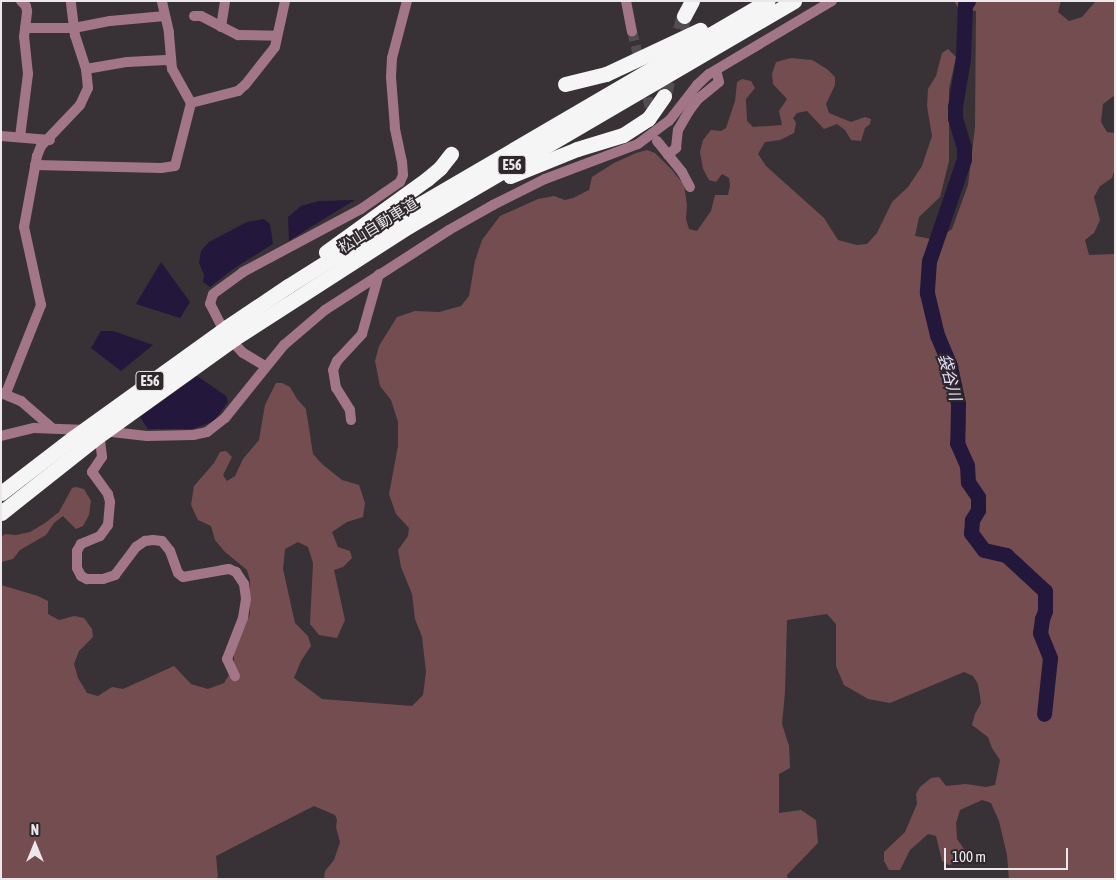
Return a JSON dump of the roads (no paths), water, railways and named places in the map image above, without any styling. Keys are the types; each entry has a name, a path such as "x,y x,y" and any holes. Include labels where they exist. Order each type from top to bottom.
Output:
{"highway":[{"path":"684,16 692,1"},
{"path":"565,84 606,74 717,22 755,1"},
{"name":"松山自動車道","path":"1,512 96,435 288,286 415,207 767,1"},
{"name":"松山自動車道","path":"1,493 74,437 231,332 794,1"},
{"path":"342,268 504,178 623,134 648,119 664,96"},
{"path":"231,332 304,268 427,179 451,154"}],"street":[{"path":"20,137 28,74 24,37 26,6 21,1"},
{"path":"51,427 21,401 4,393 41,305 24,227 35,166 41,146 50,140 84,98 88,88 86,69 74,28 71,1"},
{"path":"35,166 170,168 175,166 191,103 171,62 171,46 162,1"},
{"path":"221,27 225,1"},
{"path":"191,103 238,91 270,55 286,1"},
{"path":"265,366 243,354 226,335 210,304 213,294 243,272 362,209 400,182 403,175 402,162 395,128 391,77 392,58 407,1"},
{"path":"626,1 632,31"},
{"path":"1,436 34,428 51,427 96,435 193,435 206,432 225,418 265,366 304,326 379,274 493,205 544,179 638,144 669,121 697,85 716,70 832,1"},
{"path":"25,28 74,28 110,21 166,16"},
{"path":"194,16 201,16 221,27 249,37 277,36"},
{"path":"86,69 127,62 166,60 171,62"},
{"path":"668,155 676,148 678,130 689,111 698,99 719,82 716,70"},
{"path":"1,136 50,140"},
{"path":"657,141 682,172 690,187"},
{"path":"351,420 350,410 336,388 333,370 337,361 362,334 379,274"},
{"path":"96,435 102,457 92,472 108,494 110,502 108,525 100,536 81,544 76,551 77,568 82,576 87,579 115,575 136,547 144,541 153,540 162,541 170,551 178,573 183,577 229,569 236,572 244,584 246,599 243,618 227,659 235,676"}],"waterway":[{"name":"袋谷川","path":"968,1 965,5 963,58 955,107 955,118 964,147 964,159 929,261 927,293 937,335 950,366 958,404 957,443 967,465 968,482 978,497 978,510 972,520 971,533 984,550 1006,555 1045,591 1045,611 1040,633 1050,658 1044,714"}],"tunnel":[{"path":"664,96 684,16"},
{"path":"632,31 640,64"},
{"path":"644,83 652,118"}]}
